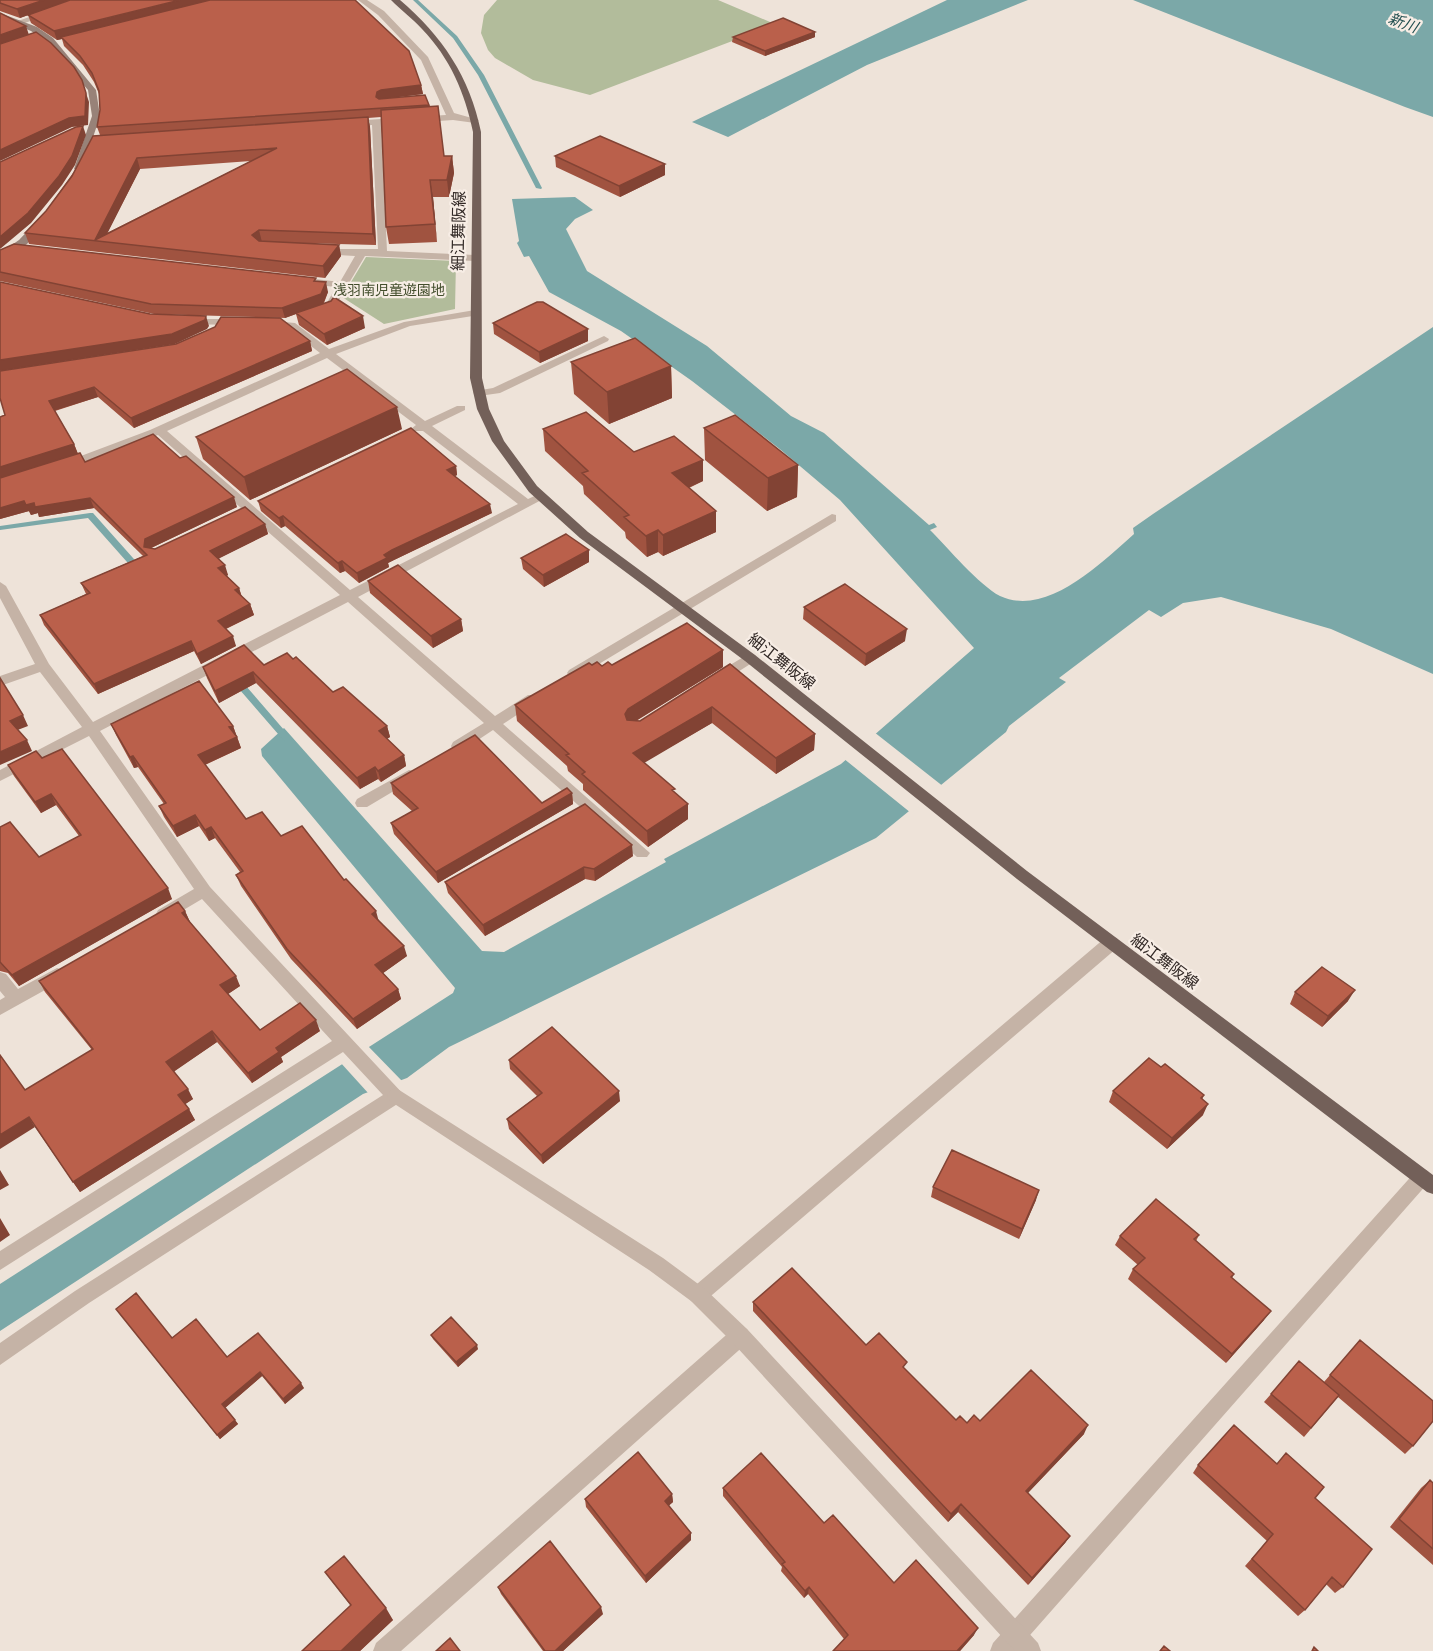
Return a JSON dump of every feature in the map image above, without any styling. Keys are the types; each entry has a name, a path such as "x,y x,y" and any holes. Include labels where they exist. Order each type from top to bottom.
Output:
{"main road":[{"name":"細江舞阪線","path":"394,0 417,18 446,52 467,90 475,120 474,362 479,393 498,441 520,473 541,497 584,535 750,658 942,812 1111,943 1427,1182"},
{"path":"0,15 19,22 39,37 54,44 92,90 97,108 93,130 72,183"},
{"path":"0,257 15,248 47,215"}],"street":[{"path":"19,22 86,0"},
{"path":"362,0 381,13 420,52 429,66 448,111 454,117"},
{"path":"54,44 65,41"},
{"path":"430,99 442,97"},
{"path":"340,125 454,117 475,120"},
{"path":"376,122 383,249 381,254"},
{"path":"76,131 93,130"},
{"path":"89,142 100,142"},
{"path":"15,248 34,252"},
{"path":"306,250 476,258"},
{"path":"177,321 216,328 297,319 329,308 362,253"},
{"path":"297,279 343,285"},
{"path":"51,469 101,453 327,353 397,326 437,317 475,313"},
{"path":"297,319 327,353 525,503"},
{"path":"479,393 496,391 604,339"},
{"path":"402,436 461,408"},
{"path":"158,429 494,723 582,808 642,853"},
{"path":"0,776 525,503 541,497"},
{"path":"561,681 832,518"},
{"path":"0,586 6,610 43,666 91,729 204,891 348,1048 391,1092 553,1196 698,1294 740,1336 1030,1651"},
{"path":"700,690 750,658"},
{"path":"0,681 43,666"},
{"path":"448,752 541,693"},
{"path":"362,803 419,769"},
{"path":"154,920 204,891"},
{"path":"698,1294 1111,943"},
{"path":"0,1008 75,965"},
{"path":"0,979 15,999"},
{"path":"0,1261 348,1048"},
{"path":"0,1355 82,1297 391,1092"},
{"path":"1001,1651 1427,1182"},
{"path":"384,1651 740,1336"}],"green space":[{"path":"497,0 718,0 770,22 769,27 590,95 533,80 495,58 488,50 481,33 484,15"},
{"name":"浅羽南児童遊園地","path":"366,257 456,261 455,309 384,324 342,297"}],"water":[{"path":"947,0 1028,0 867,65 728,137 692,122"},
{"name":"新川","path":"1133,0 1433,0 1433,117 1405,107"},
{"path":"575,197 593,210 575,219 566,229 587,271 707,346 791,416 824,433 929,525 934,523 937,527 930,530 983,584 1000,596 1018,601 1036,600 1073,584 1134,534 1133,528 1433,327 1433,674 1331,629 1221,597 1183,603 1161,617 1149,610 1059,678 1066,682 1009,726 1006,732 876,838 449,1047 407,1078 363,1094 0,1331 0,1284 453,993 455,988 262,756 261,749 284,728 482,951 504,952 666,862 664,859 841,764 974,648 840,500 781,450 692,381 621,331 549,292 529,256 524,257 517,243 519,241 512,199"}],"pier":[{"path":"874,732 944,787 911,813 843,758"},
{"path":"367,1045 402,1081 369,1094 340,1062"}],"building":[{"path":"0,0 44,0 17,9 0,3"},
{"path":"70,0 180,0 54,31 28,15"},
{"path":"210,0 355,0 409,51 421,85 381,90 377,92 376,97 379,99 425,95 429,105 97,127 100,110 99,91 92,73 80,56 61,37"},
{"path":"0,13 26,26 0,35"},
{"path":"783,18 815,32 765,51 733,37"},
{"path":"36,32 51,43 74,67 82,80 86,93 85,116 69,118 0,150 0,44"},
{"path":"438,106 444,156 452,156 447,180 430,180 435,224 386,227 381,110"},
{"path":"368,117 373,234 259,230 252,235 259,241 339,245 323,266 25,233 46,211 72,176 93,136","holes":["277,148 95,240 137,158"]},
{"path":"83,126 72,156 59,176 28,213 0,237 0,162 76,127"},
{"path":"600,136 665,164 619,186 555,156"},
{"path":"14,244 316,278 314,281 326,282 321,294 282,308 151,304 0,272 0,250"},
{"path":"0,282 150,314 206,316 205,320 172,334 0,360"},
{"path":"334,297 363,316 324,334 296,313 331,301"},
{"path":"537,302 543,302 588,329 539,352 493,323"},
{"path":"221,317 280,318 310,341 131,418 94,387 49,401 74,444 0,467 0,417 5,415 0,398 0,371 176,344 215,327"},
{"path":"635,338 671,366 607,392 571,362"},
{"path":"347,369 397,407 244,477 196,437"},
{"path":"586,412 634,452 674,436 703,460 672,473 716,511 663,535 658,530 646,536 624,517 629,515 582,473 588,471 543,429"},
{"path":"735,415 798,465 768,478 704,428"},
{"path":"411,428 456,466 447,470 490,504 392,550 384,555 387,558 357,573 342,561 338,563 283,516 279,518 258,501"},
{"path":"153,434 180,458 186,456 234,497 145,539 144,547 155,549 245,507 265,524 210,551 225,565 218,568 239,588 235,590 250,604 218,621 233,636 197,654 191,641 94,684 40,615 90,593 81,583 147,555 90,498 35,507 34,503 26,505 24,501 0,508 0,478 80,453 85,462"},
{"path":"566,534 589,550 543,575 521,558"},
{"path":"398,565 461,619 431,636 368,581"},
{"path":"845,584 907,629 866,654 804,607"},
{"path":"687,623 723,650 628,709 625,714 627,720 640,721 730,664 815,734 776,758 712,707 633,753 675,789 672,790 688,804 647,831 582,774 585,772 566,755 569,754 515,705 589,663 592,665 597,662 602,666 608,662 612,665"},
{"path":"244,645 264,665 287,653 293,659 296,657 333,692 343,687 387,726 379,731 404,755 378,771 375,767 357,778 253,672 215,691 203,667"},
{"path":"0,678 23,715 10,721 27,740 0,752"},
{"path":"199,681 233,726 229,727 237,737 198,755 246,819 262,812 281,836 302,826 344,880 346,879 376,911 372,914 404,946 375,965 398,989 353,1019 287,949 236,875 243,871 211,827 205,830 195,815 173,826 159,806 166,803 133,756 130,757 111,724"},
{"path":"475,735 542,803 567,788 572,793 436,872 391,823 418,808 391,783"},
{"path":"62,749 168,888 12,975 0,962 0,827 10,822 39,857 81,835 51,794 35,802 8,765 36,751 42,758"},
{"path":"585,804 632,845 594,869 584,867 483,925 445,882"},
{"path":"178,902 185,911 182,913 236,976 220,985 260,1030 300,1003 316,1020 276,1048 279,1052 248,1073 212,1031 166,1062 188,1089 178,1095 189,1109 73,1182 29,1117 0,1135 0,1055 25,1090 93,1049 39,981"},
{"path":"1322,967 1355,990 1328,1016 1295,992"},
{"path":"552,1027 619,1091 541,1155 507,1119 542,1093 509,1060"},
{"path":"1149,1058 1161,1067 1165,1064 1204,1095 1201,1098 1208,1104 1172,1138 1113,1091"},
{"path":"952,1150 1039,1190 1022,1229 933,1187"},
{"path":"1156,1199 1199,1235 1194,1239 1234,1274 1231,1277 1271,1311 1232,1354 1133,1269 1145,1258 1120,1236"},
{"path":"792,1268 866,1345 879,1333 907,1362 903,1367 956,1420 960,1416 967,1423 974,1415 980,1421 1031,1370 1088,1425 1026,1491 1070,1536 1032,1578 961,1504 951,1514 753,1302"},
{"path":"136,1293 172,1338 196,1319 227,1357 258,1333 301,1383 283,1399 260,1372 222,1404 235,1420 217,1435 116,1309"},
{"path":"451,1317 477,1345 456,1362 431,1335"},
{"path":"1360,1340 1433,1401 1433,1421 1413,1446 1330,1375"},
{"path":"1299,1361 1339,1395 1311,1428 1271,1394"},
{"path":"1234,1425 1277,1464 1286,1453 1324,1487 1315,1498 1372,1549 1343,1587 1332,1577 1305,1610 1252,1559 1273,1534 1198,1465"},
{"path":"638,1452 672,1494 665,1501 691,1533 645,1576 585,1499"},
{"path":"761,1453 824,1523 833,1515 894,1583 916,1560 978,1628 957,1651 833,1651 848,1635 809,1587 805,1591 782,1564 785,1562 723,1488"},
{"path":"1430,1480 1433,1483 1433,1549 1399,1519"},
{"path":"550,1541 601,1607 555,1651 545,1651 498,1587"},
{"path":"344,1556 386,1608 341,1651 302,1651 351,1605 325,1572"},
{"path":"450,1638 460,1651 436,1651"},
{"path":"1164,1646 1170,1651 1160,1651"}],"waterway":[{"path":"415,0 455,37 481,75 539,188"},
{"path":"0,528 90,515 138,569"},
{"path":"236,680 288,740"}]}
